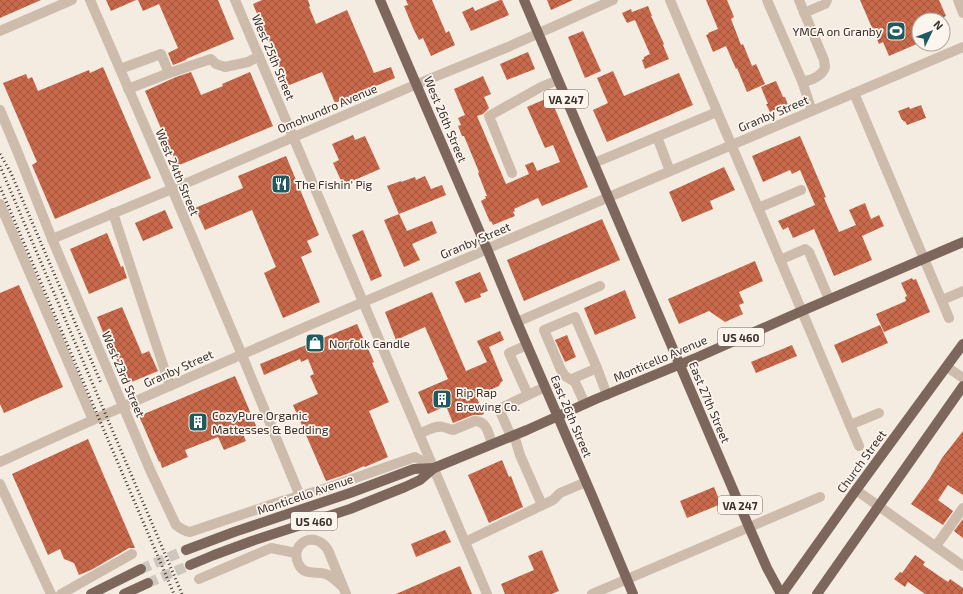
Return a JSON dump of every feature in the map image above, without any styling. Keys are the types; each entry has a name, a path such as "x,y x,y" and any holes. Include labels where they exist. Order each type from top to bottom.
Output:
{"main road":[{"name":"West 26th Street","path":"380,0 486,249"},
{"name":"VA 247","path":"524,0 609,198"},
{"name":"East 27th Street","path":"609,198 767,568 782,594"},
{"name":"Monticello Avenue","path":"190,565 244,544 380,498 420,480 434,468 512,436 963,242"},
{"name":"East 26th Street","path":"486,249 633,594"},
{"name":"Church Street","path":"782,594 963,344"},
{"path":"817,594 963,386"},
{"name":"Monticello Avenue","path":"186,550 414,469 434,468"},
{"path":"91,594 141,568"},
{"path":"124,594 148,583"}],"street":[{"path":"0,30 72,0"},
{"name":"West 24th Street","path":"90,0 242,354 300,496"},
{"name":"West 25th Street","path":"235,0 487,594"},
{"name":"Omohundro Avenue","path":"52,239 417,84 508,47 613,0"},
{"path":"670,0 859,446"},
{"path":"767,0 802,82 812,111"},
{"path":"799,0 824,60 825,67 815,79 802,82"},
{"path":"804,13 825,4 827,0"},
{"path":"958,0 963,13"},
{"name":"Granby Street","path":"0,462 242,354 963,47"},
{"path":"120,69 161,54 168,73"},
{"path":"128,89 211,58 216,64 225,67 248,62 260,56"},
{"path":"512,173 489,116 541,87 558,80"},
{"path":"854,93 949,318"},
{"name":"West 23rd Street","path":"0,110 52,239 151,472 176,525 180,529 190,532 416,458 434,468"},
{"path":"594,163 717,112"},
{"path":"657,137 670,171"},
{"path":"758,208 801,190"},
{"path":"0,204 93,420"},
{"path":"113,214 170,386"},
{"path":"780,260 805,249 809,252 829,299"},
{"path":"517,322 600,286"},
{"path":"942,300 963,291"},
{"path":"568,300 607,395"},
{"path":"538,313 561,370 565,376 575,382 585,404"},
{"path":"544,330 575,317"},
{"path":"527,346 509,353 528,395"},
{"path":"947,367 963,378"},
{"path":"572,379 597,368"},
{"path":"542,505 499,409 545,387"},
{"path":"850,425 880,413"},
{"path":"419,434 439,426 453,430 478,421 487,429 492,444"},
{"path":"465,542 553,500 560,493 586,482"},
{"path":"0,484 51,594"},
{"path":"856,490 963,566"},
{"path":"592,594 820,497"},
{"path":"936,546 963,508"},
{"path":"314,539 325,545 344,591 333,578 326,574 310,573 304,571 299,566 296,553 301,544 308,540 314,539"},
{"path":"199,579 272,548 296,553"},
{"path":"61,594 132,554"}],"building":[{"path":"0,0 41,0 0,18"},
{"path":"106,0 136,0 111,11"},
{"path":"138,0 218,0 234,39 173,65 168,53 178,48 159,4 143,11"},
{"path":"262,0 308,0 309,7 316,24 347,10 374,73 391,67 395,78 335,103 322,72 287,86 253,4"},
{"path":"406,0 432,0 446,33 449,31 455,45 431,56 423,38 419,40 413,28 404,6 408,5"},
{"path":"502,0 509,15 471,31 462,12 473,7 475,11"},
{"path":"547,0 573,0 551,10"},
{"path":"706,0 727,0 734,17 731,19 741,45 743,44 752,66 756,64 765,84 747,92 726,46 713,52 706,35 718,29"},
{"name":"YMCA on Granby","path":"860,0 939,0 944,12 911,12 911,46 889,56 883,42 879,44"},
{"path":"648,6 669,59 645,69 642,60 650,54 635,20 627,23 622,13 631,9 632,12"},
{"path":"583,31 601,71 585,78 568,37"},
{"path":"528,52 535,69 507,80 500,64"},
{"path":"103,67 151,178 55,219 32,165 37,162 3,83 26,74 28,79 32,77 38,91 89,70 90,73"},
{"path":"613,71 624,96 679,73 693,105 607,142 593,110 608,103 597,78"},
{"path":"191,72 201,95 223,86 222,84 250,72 273,126 177,166 145,91"},
{"path":"483,76 491,94 484,97 489,108 483,114 477,116 506,184 529,174 525,165 533,162 537,171 560,162 553,145 545,148 527,107 550,97 588,187 542,206 538,198 514,209 515,211 513,212 515,216 493,225 491,221 490,222 481,201 486,198 485,196 487,196 478,173 479,172 464,136 462,136 458,126 461,125 458,118 465,115 454,89"},
{"path":"776,81 788,105 770,112 761,87"},
{"path":"921,105 926,118 907,125 905,121 904,122 902,120 898,111"},
{"path":"353,135 355,140 365,136 380,169 343,185 333,163 339,160 332,144"},
{"path":"800,136 839,232 856,225 849,210 865,203 871,219 879,215 884,226 862,236 872,260 834,276 814,229 793,238 788,227 783,230 778,221 815,205 800,170 792,174 790,170 763,182 752,156"},
{"path":"286,156 319,235 307,241 312,252 301,257 320,302 283,318 264,273 276,267 252,210 205,230 195,208 243,188 238,176"},
{"path":"724,167 735,190 710,201 713,209 682,222 669,192"},
{"path":"425,176 431,189 442,185 446,195 399,214 387,186 415,177 416,180"},
{"path":"165,210 173,228 143,241 135,223"},
{"path":"399,214 407,231 432,221 437,233 412,244 420,260 404,267 384,220"},
{"path":"602,219 620,260 524,301 507,260"},
{"path":"363,230 382,276 371,281 352,235"},
{"path":"107,233 121,267 123,266 127,278 89,294 70,249"},
{"path":"755,261 763,281 739,292 744,303 739,305 743,314 725,322 709,311 679,324 668,299"},
{"path":"480,272 488,291 480,294 481,297 465,303 455,282"},
{"path":"912,278 913,280 916,279 930,312 884,332 876,314 906,301 905,297 907,296 901,283"},
{"path":"19,285 63,387 4,413 0,404 0,293"},
{"path":"625,290 636,318 595,335 584,308"},
{"path":"432,292 466,371 487,362 477,341 500,331 504,340 489,347 503,381 499,386 476,396 484,414 473,415 453,423 446,406 428,414 418,392 448,379 425,327 396,340 385,312"},
{"path":"122,307 142,354 149,351 158,371 127,384 97,317"},
{"path":"357,324 374,362 372,363 389,402 369,411 388,457 326,481 293,405 318,394 310,376 314,374 308,359 301,362 300,359 264,375 260,364"},
{"path":"880,325 888,343 842,363 834,345"},
{"path":"567,335 576,357 565,362 555,340"},
{"path":"792,345 797,356 756,373 751,362"},
{"name":"CozyPure Organic Mattesses & Bedding","path":"235,376 257,428 243,434 246,441 224,450 218,437 185,450 188,457 162,468 139,416"},
{"path":"963,431 963,495 948,485 938,500 953,511 943,525 911,504 930,478 942,458"},
{"path":"88,439 135,548 129,548 91,570 79,575 74,563 64,559 60,549 48,555 12,474"},
{"path":"502,460 509,477 511,476 523,507 489,523 468,475"},
{"path":"714,487 721,504 687,518 680,501"},
{"path":"963,519 963,538 954,531"},
{"path":"445,530 451,542 416,557 411,544"},
{"path":"542,550 559,591 552,594 505,594 501,584 534,570 528,556"},
{"path":"915,555 925,562 923,565 948,582 950,579 963,588 963,594 925,594 908,582 905,587 894,579 900,572 902,573"},
{"path":"460,566 472,594 396,594"}],"tunnel":[{"path":"141,569 186,550"},
{"path":"148,583 190,565"}],"railway":[{"path":"0,154 11,173 101,383"},
{"path":"0,166 182,594"},
{"path":"0,187 174,594"}],"place":[{"name":"YMCA on Granby","path":"896,31"},
{"name":"The Fishin' Pig","path":"281,184"},
{"name":"Norfolk Candle","path":"315,343"},
{"name":"Rip Rap Brewing Co.","path":"442,399"},
{"name":"CozyPure Organic Mattesses & Bedding","path":"198,422"}]}
